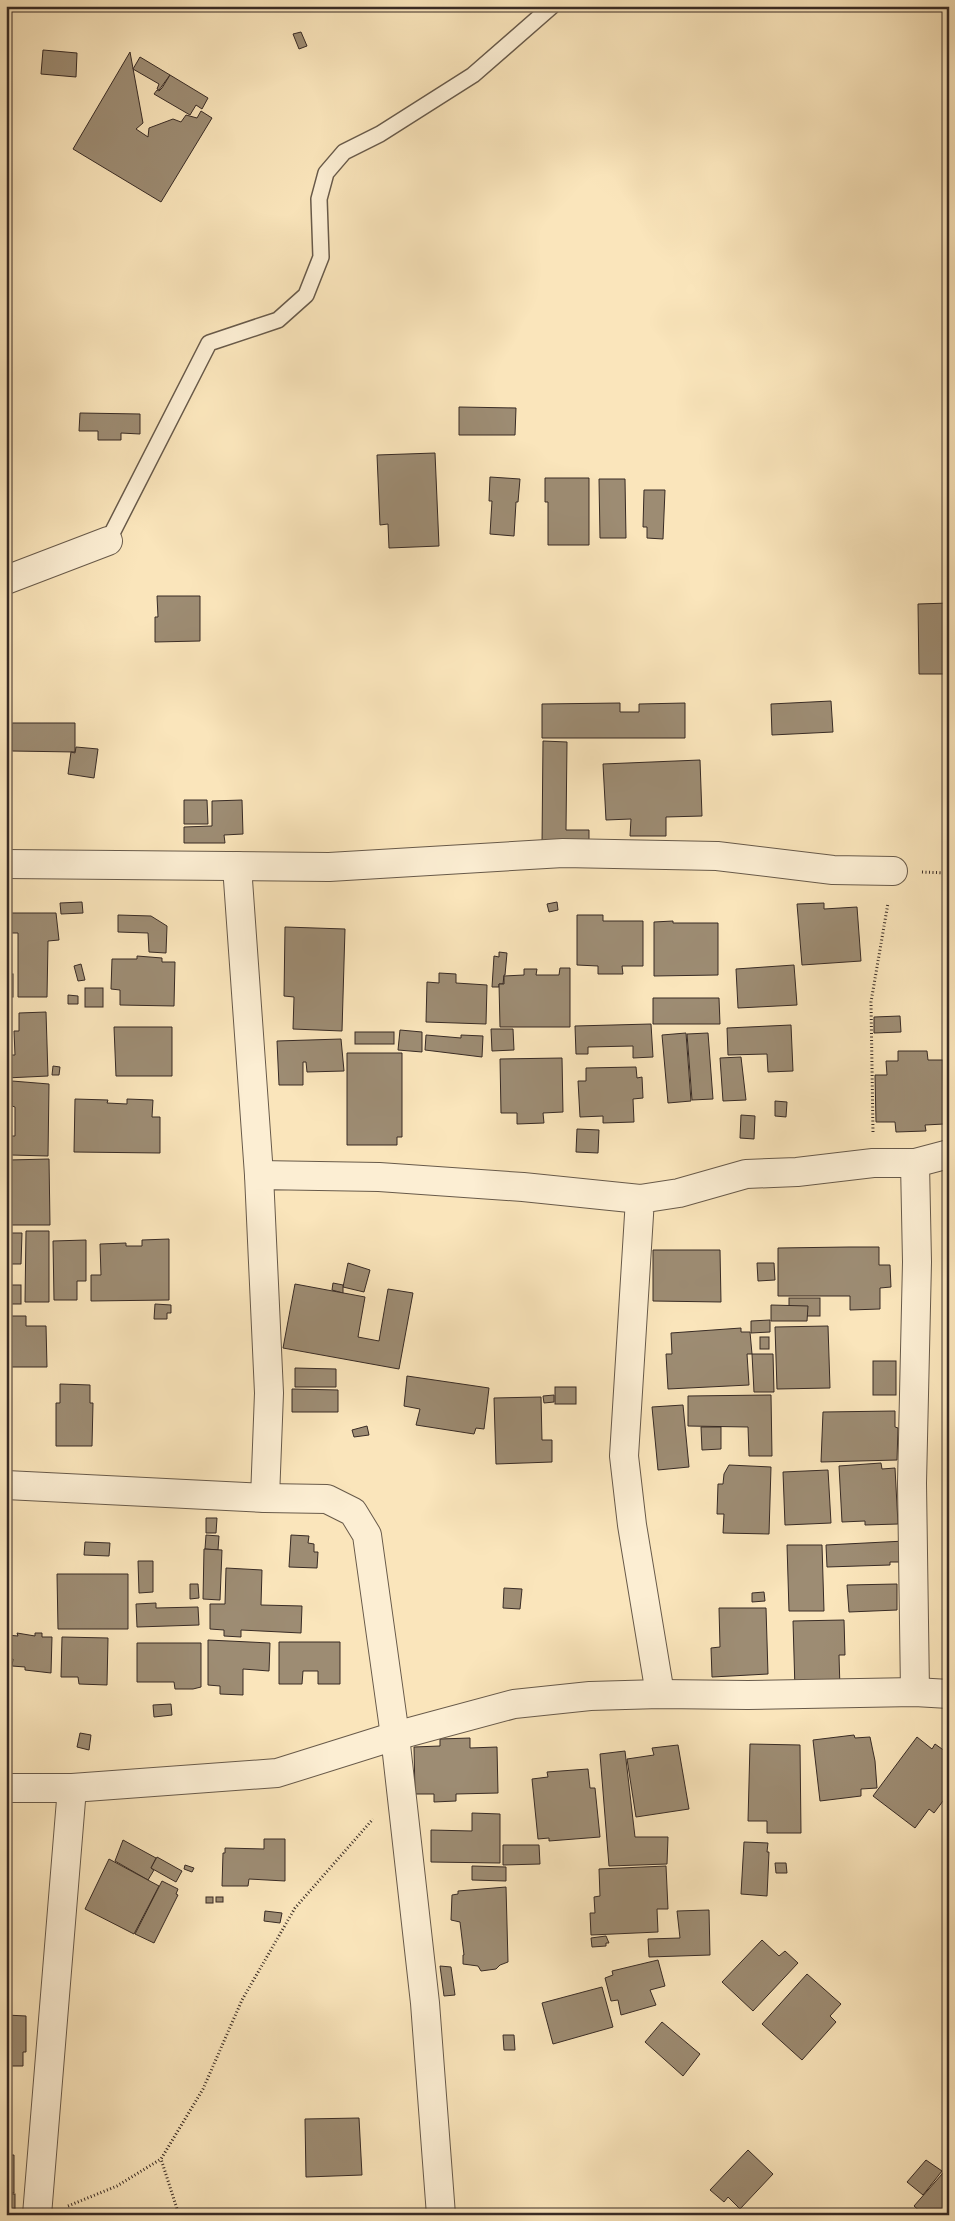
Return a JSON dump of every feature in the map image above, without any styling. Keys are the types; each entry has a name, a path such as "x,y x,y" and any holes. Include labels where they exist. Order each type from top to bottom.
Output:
{"street":[{"path":"6,580 108,541"},
{"path":"6,864 329,867 563,853 718,856 833,870 893,871"},
{"path":"237,866 259,1175 269,1393 265,1498"},
{"path":"259,1175 380,1177 523,1187 640,1199 679,1193 746,1174 797,1172 874,1163 916,1162 949,1154"},
{"path":"915,1692 912,1483 917,1262 916,1162"},
{"path":"640,1199 624,1456 632,1525 660,1694"},
{"path":"6,1485 265,1498 328,1498 353,1512 367,1535 402,1793 425,2003 442,2215"},
{"path":"6,1788 72,1788 276,1774 395,1736 514,1704 590,1696 915,1692 949,1694"},
{"path":"38,2210 72,1788"}],"lane":[{"path":"108,541 209,343 278,320 306,295 321,257 319,199 326,173 344,152 380,134 473,75 552,6"}],"path":[{"path":"874,1163 871,1002 893,871"},
{"path":"38,2210 65,2207 118,2186 161,2159 203,2089 242,2000 295,1908 370,1822 402,1793"},
{"path":"161,2159 179,2215"}],"building":[{"path":"301,32 307,46 299,49 293,34"},
{"path":"43,50 77,53 76,77 41,74"},
{"path":"130,52 143,123 136,129 148,137 149,128 173,119 181,122 186,115 197,118 201,111 212,118 161,202 73,149"},
{"path":"140,57 170,75 159,90 157,89 159,84 133,69"},
{"path":"170,75 208,98 202,109 196,105 190,115 154,94 162,88"},
{"path":"459,407 516,408 515,435 459,435"},
{"path":"80,413 140,414 140,434 121,433 121,440 98,440 98,431 79,431"},
{"path":"435,453 439,546 389,548 388,524 380,525 377,455"},
{"path":"490,477 520,479 518,502 516,502 514,536 490,534 492,501 489,501"},
{"path":"545,478 589,478 589,545 548,545 548,502 545,502"},
{"path":"599,479 625,479 626,538 600,538"},
{"path":"644,490 665,490 663,539 647,538 647,527 643,527"},
{"path":"157,596 200,596 200,641 155,642 155,617 158,617"},
{"path":"949,603 949,674 919,674 918,604"},
{"path":"831,701 833,732 772,735 771,704"},
{"path":"620,703 620,712 639,712 639,704 685,703 685,738 542,738 542,704"},
{"path":"12,723 75,723 75,752 12,751"},
{"path":"543,741 567,742 566,830 589,830 589,841 542,845"},
{"path":"76,747 98,749 94,778 68,774 71,752 75,753"},
{"path":"700,760 702,816 666,817 666,836 630,836 631,819 606,820 603,764"},
{"path":"184,800 207,800 208,824 184,824"},
{"path":"242,800 243,834 224,835 225,843 184,843 184,827 212,826 212,801"},
{"path":"82,902 83,913 61,914 60,903"},
{"path":"557,902 558,910 549,912 547,904"},
{"path":"824,903 824,909 857,907 861,961 802,965 797,904"},
{"path":"6,913 56,913 59,940 48,941 47,997 18,997 18,933 6,933"},
{"path":"118,915 151,916 167,926 166,953 149,952 148,933 118,932"},
{"path":"577,915 603,915 603,921 643,921 643,966 622,966 623,974 598,974 598,966 577,965"},
{"path":"673,921 673,923 718,923 718,975 654,976 654,922"},
{"path":"285,927 345,929 342,1031 293,1029 294,997 284,996"},
{"path":"499,952 507,953 505,975 503,984 499,984 499,987 492,987 494,956 499,957"},
{"path":"137,956 162,958 162,962 175,962 174,1006 120,1005 120,990 111,989 112,959 137,959"},
{"path":"81,964 85,980 78,981 74,966"},
{"path":"794,965 797,1005 738,1008 736,969"},
{"path":"560,968 570,968 570,1027 500,1027 499,984 504,984 504,976 524,975 524,969 537,969 536,975 559,975"},
{"path":"439,973 456,974 456,983 487,985 486,1024 426,1022 427,982 439,983"},
{"path":"6,974 13,974 13,997 6,997"},
{"path":"85,988 103,988 103,1007 85,1007"},
{"path":"68,995 78,996 78,1004 68,1004"},
{"path":"653,998 719,998 720,1024 653,1024"},
{"path":"46,1012 48,1076 6,1078 6,1055 15,1055 14,1031 19,1031 19,1013"},
{"path":"900,1016 901,1032 874,1033 874,1017"},
{"path":"651,1024 653,1057 633,1058 633,1046 588,1047 588,1054 576,1054 575,1026"},
{"path":"791,1025 793,1071 768,1072 767,1054 728,1055 727,1028"},
{"path":"114,1027 172,1027 172,1076 116,1076"},
{"path":"491,1029 513,1029 514,1050 492,1051"},
{"path":"400,1030 422,1032 422,1052 398,1050"},
{"path":"355,1032 394,1032 394,1044 355,1044"},
{"path":"686,1033 691,1101 668,1103 662,1035"},
{"path":"708,1033 713,1099 692,1100 687,1034"},
{"path":"426,1035 461,1038 461,1035 483,1036 482,1057 425,1050"},
{"path":"341,1039 344,1071 307,1072 306,1062 303,1062 303,1085 279,1085 277,1041"},
{"path":"898,1051 927,1051 928,1060 943,1060 944,1124 925,1125 926,1131 896,1132 895,1122 876,1122 875,1075 887,1075 886,1061 898,1061"},
{"path":"347,1053 402,1053 402,1137 397,1137 397,1145 347,1145"},
{"path":"741,1057 746,1100 723,1101 720,1058"},
{"path":"562,1058 563,1112 543,1113 544,1123 517,1124 517,1113 501,1113 500,1059"},
{"path":"53,1066 60,1067 59,1075 52,1075"},
{"path":"636,1067 637,1078 642,1077 643,1098 633,1099 634,1122 603,1123 603,1116 580,1117 578,1081 586,1081 586,1068"},
{"path":"12,1081 49,1084 48,1156 11,1155 11,1136 15,1136 15,1107 12,1106"},
{"path":"75,1099 108,1100 107,1103 127,1104 127,1099 153,1100 152,1117 160,1117 160,1153 74,1152"},
{"path":"775,1101 787,1102 786,1117 775,1116"},
{"path":"741,1115 755,1116 754,1139 740,1138"},
{"path":"577,1129 599,1130 598,1153 576,1152"},
{"path":"49,1159 50,1225 10,1225 9,1160"},
{"path":"26,1231 49,1231 49,1302 25,1302"},
{"path":"6,1233 22,1233 21,1264 6,1264"},
{"path":"169,1239 169,1300 91,1301 91,1275 101,1275 100,1244 126,1243 126,1246 142,1246 142,1240"},
{"path":"86,1240 86,1281 77,1281 77,1300 54,1300 53,1241"},
{"path":"879,1247 879,1265 890,1265 891,1287 880,1288 880,1309 850,1310 850,1296 778,1296 778,1248"},
{"path":"653,1250 720,1250 721,1302 653,1301"},
{"path":"348,1263 370,1270 364,1292 343,1287"},
{"path":"757,1263 774,1263 775,1280 758,1281"},
{"path":"333,1283 343,1285 343,1293 332,1290"},
{"path":"295,1284 365,1297 358,1337 379,1341 388,1289 413,1293 399,1369 283,1348"},
{"path":"6,1285 21,1285 21,1304 6,1304"},
{"path":"789,1298 820,1298 820,1316 789,1316"},
{"path":"155,1304 171,1305 171,1313 167,1313 167,1319 154,1319"},
{"path":"771,1305 808,1306 807,1321 771,1321"},
{"path":"8,1316 26,1316 26,1326 46,1326 47,1367 7,1367"},
{"path":"770,1320 770,1332 751,1333 751,1321"},
{"path":"828,1326 830,1388 777,1389 775,1327"},
{"path":"741,1328 741,1332 750,1332 752,1354 747,1354 749,1385 668,1389 666,1354 672,1354 671,1333"},
{"path":"760,1337 769,1337 769,1349 760,1349"},
{"path":"752,1354 773,1354 774,1392 754,1392"},
{"path":"873,1361 896,1361 896,1395 873,1395"},
{"path":"295,1368 336,1369 336,1387 295,1387"},
{"path":"407,1376 489,1388 484,1429 476,1428 474,1434 416,1425 420,1409 404,1406"},
{"path":"60,1384 90,1385 90,1403 93,1403 92,1446 56,1446 56,1403 60,1403"},
{"path":"555,1387 576,1387 576,1404 555,1404"},
{"path":"292,1389 338,1390 338,1412 292,1412"},
{"path":"554,1395 554,1402 544,1403 543,1396"},
{"path":"771,1395 772,1456 749,1456 748,1427 688,1426 688,1396"},
{"path":"541,1397 542,1440 552,1440 552,1462 496,1464 494,1398"},
{"path":"683,1405 689,1467 658,1470 652,1407"},
{"path":"895,1411 895,1427 898,1428 897,1460 821,1462 823,1412"},
{"path":"367,1426 369,1435 354,1437 352,1430"},
{"path":"701,1427 721,1427 721,1449 702,1450"},
{"path":"881,1463 882,1469 895,1468 898,1524 865,1525 865,1521 842,1522 839,1466"},
{"path":"729,1465 771,1467 769,1534 723,1533 724,1514 717,1514 718,1484 723,1484 724,1474"},
{"path":"828,1470 831,1523 785,1525 783,1472"},
{"path":"206,1518 217,1518 216,1533 206,1533"},
{"path":"206,1535 219,1536 218,1550 205,1549"},
{"path":"291,1535 309,1536 308,1543 314,1544 314,1552 318,1552 317,1568 289,1567"},
{"path":"905,1541 906,1562 890,1562 890,1565 827,1567 826,1545"},
{"path":"85,1542 110,1543 109,1556 84,1555"},
{"path":"787,1545 822,1545 824,1611 789,1611"},
{"path":"204,1549 222,1550 220,1600 203,1599"},
{"path":"138,1561 153,1561 153,1592 139,1593"},
{"path":"226,1568 262,1570 261,1605 302,1606 301,1633 241,1630 241,1637 224,1636 224,1630 210,1629 210,1604 225,1604"},
{"path":"57,1574 128,1574 128,1629 58,1629"},
{"path":"190,1584 198,1584 199,1598 190,1599"},
{"path":"897,1584 897,1610 849,1612 847,1585"},
{"path":"504,1588 522,1589 520,1609 503,1608"},
{"path":"764,1592 765,1601 752,1602 752,1593"},
{"path":"156,1603 156,1608 198,1607 199,1625 137,1627 136,1604"},
{"path":"719,1608 766,1608 768,1674 712,1677 711,1648 720,1647"},
{"path":"844,1620 845,1655 839,1655 840,1689 795,1690 793,1621"},
{"path":"17,1633 35,1636 35,1633 42,1633 42,1637 52,1637 51,1673 25,1670 25,1667 12,1666 13,1659 11,1659 10,1678 6,1677 6,1635 18,1636"},
{"path":"62,1637 108,1638 107,1685 79,1684 78,1677 61,1677"},
{"path":"208,1640 270,1643 269,1671 243,1669 243,1695 220,1694 220,1686 208,1685"},
{"path":"279,1642 340,1642 340,1684 318,1684 318,1671 303,1671 302,1684 279,1684"},
{"path":"137,1643 201,1643 201,1687 175,1689 174,1682 137,1682"},
{"path":"171,1704 172,1715 154,1717 153,1705"},
{"path":"80,1733 91,1735 89,1750 77,1747"},
{"path":"854,1735 855,1738 870,1737 875,1761 877,1788 861,1789 861,1796 820,1801 813,1740"},
{"path":"917,1737 932,1749 935,1744 949,1754 949,1786 946,1789 949,1793 934,1813 929,1809 915,1828 873,1796"},
{"path":"470,1738 470,1748 497,1747 498,1793 456,1794 456,1801 434,1802 434,1794 415,1794 414,1747 440,1746 440,1739"},
{"path":"750,1744 800,1745 801,1833 767,1833 767,1821 748,1821"},
{"path":"678,1745 689,1809 636,1817 627,1759 654,1755 652,1748"},
{"path":"625,1751 635,1837 668,1837 667,1864 609,1866 600,1754"},
{"path":"588,1769 590,1788 595,1788 600,1837 549,1841 549,1838 538,1839 532,1779 548,1777 547,1772"},
{"path":"472,1813 500,1814 500,1863 431,1862 431,1830 472,1831"},
{"path":"264,1839 285,1839 285,1881 249,1879 248,1886 222,1886 223,1853 225,1853 225,1848 264,1849"},
{"path":"123,1840 156,1858 151,1868 154,1870 148,1880 115,1861"},
{"path":"744,1842 768,1843 767,1896 741,1894"},
{"path":"503,1845 539,1845 540,1864 503,1865"},
{"path":"157,1857 182,1871 176,1882 151,1868"},
{"path":"109,1859 159,1886 134,1934 85,1909"},
{"path":"775,1863 786,1863 787,1873 776,1873"},
{"path":"185,1865 194,1868 192,1872 184,1869"},
{"path":"472,1866 506,1867 506,1881 472,1880"},
{"path":"666,1866 668,1909 657,1909 658,1932 591,1935 590,1913 595,1913 594,1897 600,1896 599,1869"},
{"path":"162,1881 178,1889 176,1894 178,1895 154,1943 135,1934"},
{"path":"506,1887 508,1962 496,1969 481,1971 478,1966 463,1964 464,1955 460,1922 451,1920 452,1895 458,1894 458,1891"},
{"path":"206,1897 213,1897 213,1903 206,1903"},
{"path":"216,1897 223,1897 223,1902 216,1902"},
{"path":"709,1910 710,1955 649,1957 648,1939 680,1938 677,1911"},
{"path":"265,1911 282,1913 280,1923 264,1921"},
{"path":"6,1915 8,1915 8,1964 6,1964"},
{"path":"606,1936 609,1943 606,1943 606,1946 592,1947 591,1938"},
{"path":"762,1940 779,1956 785,1951 798,1963 753,2011 722,1982"},
{"path":"658,1960 665,1986 650,1990 656,2005 621,2015 618,2000 611,2001 605,1978 613,1975 612,1971"},
{"path":"440,1966 451,1967 455,1995 444,1996"},
{"path":"807,1974 841,2004 830,2016 836,2022 802,2060 762,2024"},
{"path":"602,1987 613,2027 553,2044 542,2003"},
{"path":"6,2015 26,2016 26,2052 23,2052 23,2066 6,2066"},
{"path":"662,2022 700,2054 683,2076 645,2042"},
{"path":"503,2035 514,2035 515,2050 504,2050"},
{"path":"359,2118 362,2175 306,2177 305,2119"},
{"path":"6,2123 7,2155 14,2155 14,2193 6,2193"},
{"path":"748,2150 773,2174 740,2209 728,2197 724,2202 710,2190"},
{"path":"926,2160 942,2171 923,2195 907,2182"},
{"path":"949,2166 949,2215 924,2215 914,2206"},
{"path":"6,2194 15,2194 15,2215 6,2215"}]}
